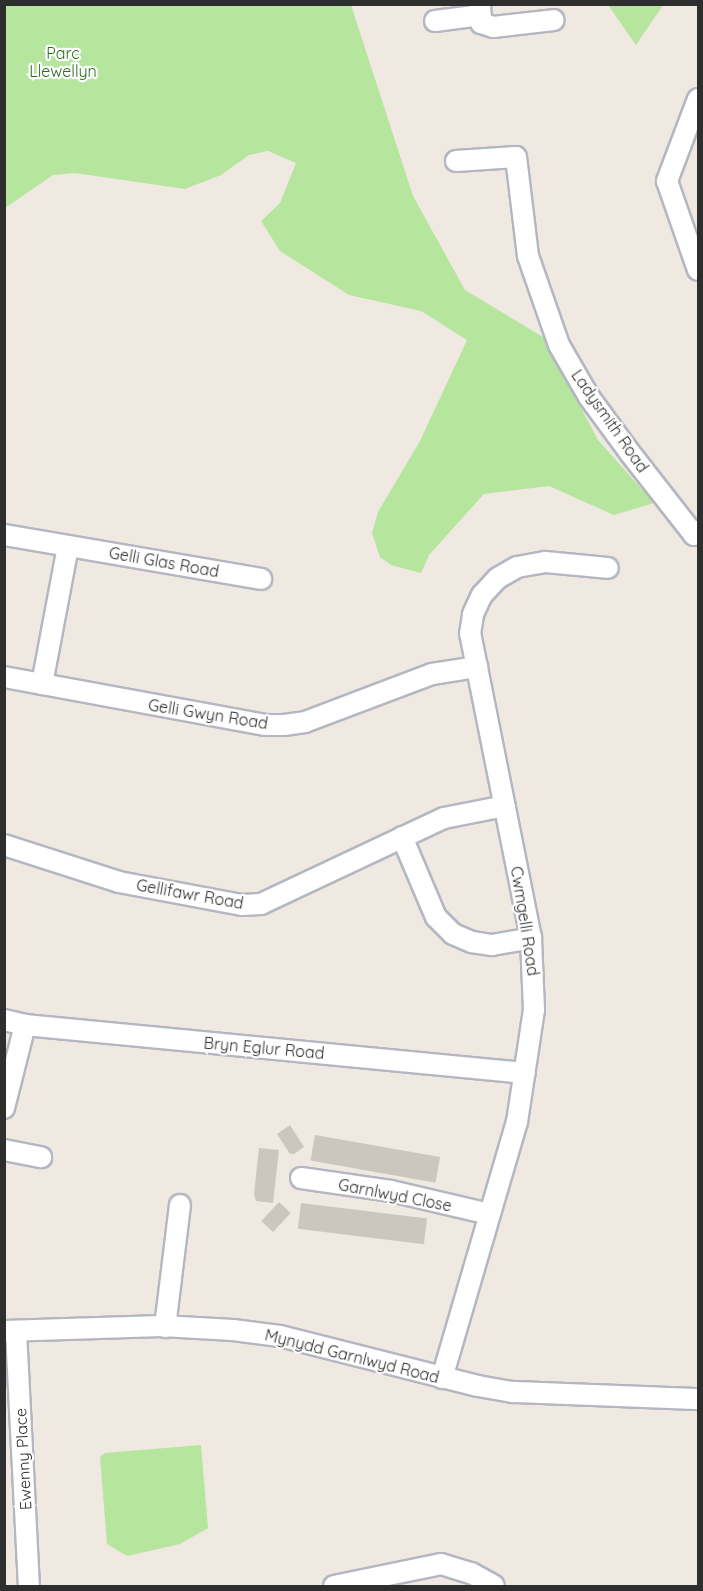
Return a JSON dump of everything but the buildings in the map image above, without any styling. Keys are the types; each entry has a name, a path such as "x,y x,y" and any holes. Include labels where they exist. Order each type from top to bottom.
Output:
{"street":[{"path":"435,21 480,10 482,23 493,27 554,20"},
{"path":"699,99 667,181 699,270"},
{"name":"Ladysmith Road","path":"456,161 516,158 528,256 559,345 589,397 696,533"},
{"name":"Gelli Glas Road","path":"4,535 261,579"},
{"path":"42,684 68,546"},
{"name":"Cwmgelli Road","path":"441,1378 518,1122 534,1010 531,938 470,634 473,614 482,595 498,578 517,567 545,562 608,568"},
{"name":"Gelli Gwyn Road","path":"4,678 265,725 284,725 305,723 432,674 477,667"},
{"name":"Gellifawr Road","path":"4,845 119,882 242,905 279,898 444,818 505,807"},
{"path":"402,837 436,917 453,934 472,942 492,945 531,938"},
{"name":"Bryn Eglur Road","path":"4,1020 25,1025 525,1073"},
{"path":"4,1108 25,1025"},
{"path":"4,1150 41,1156"},
{"name":"Garnlwyd Close","path":"301,1178 391,1191 489,1214"},
{"path":"165,1327 180,1205"},
{"name":"Mynydd Garnlwyd Road","path":"10,1331 165,1327 280,1336 441,1378 513,1392 699,1399"},
{"name":"Ewenny Place","path":"10,1331 25,1487 29,1587"},
{"path":"334,1587 370,1582 441,1564 471,1573 494,1587"}],"green space":[{"name":"Parc Llewellyn","path":"5,4 351,5 413,196 465,290 543,337 598,440 654,503 614,515 549,486 484,494 429,555 421,573 391,565 380,557 372,533 378,512 420,441 467,340 421,311 349,295 280,251 261,221 280,203 296,163 268,151 249,155 221,175 185,189 75,173 53,175 5,208"},
{"path":"608,5 663,5 636,45"},
{"path":"201,1445 208,1528 180,1544 127,1556 107,1544 100,1457 105,1453"}]}
